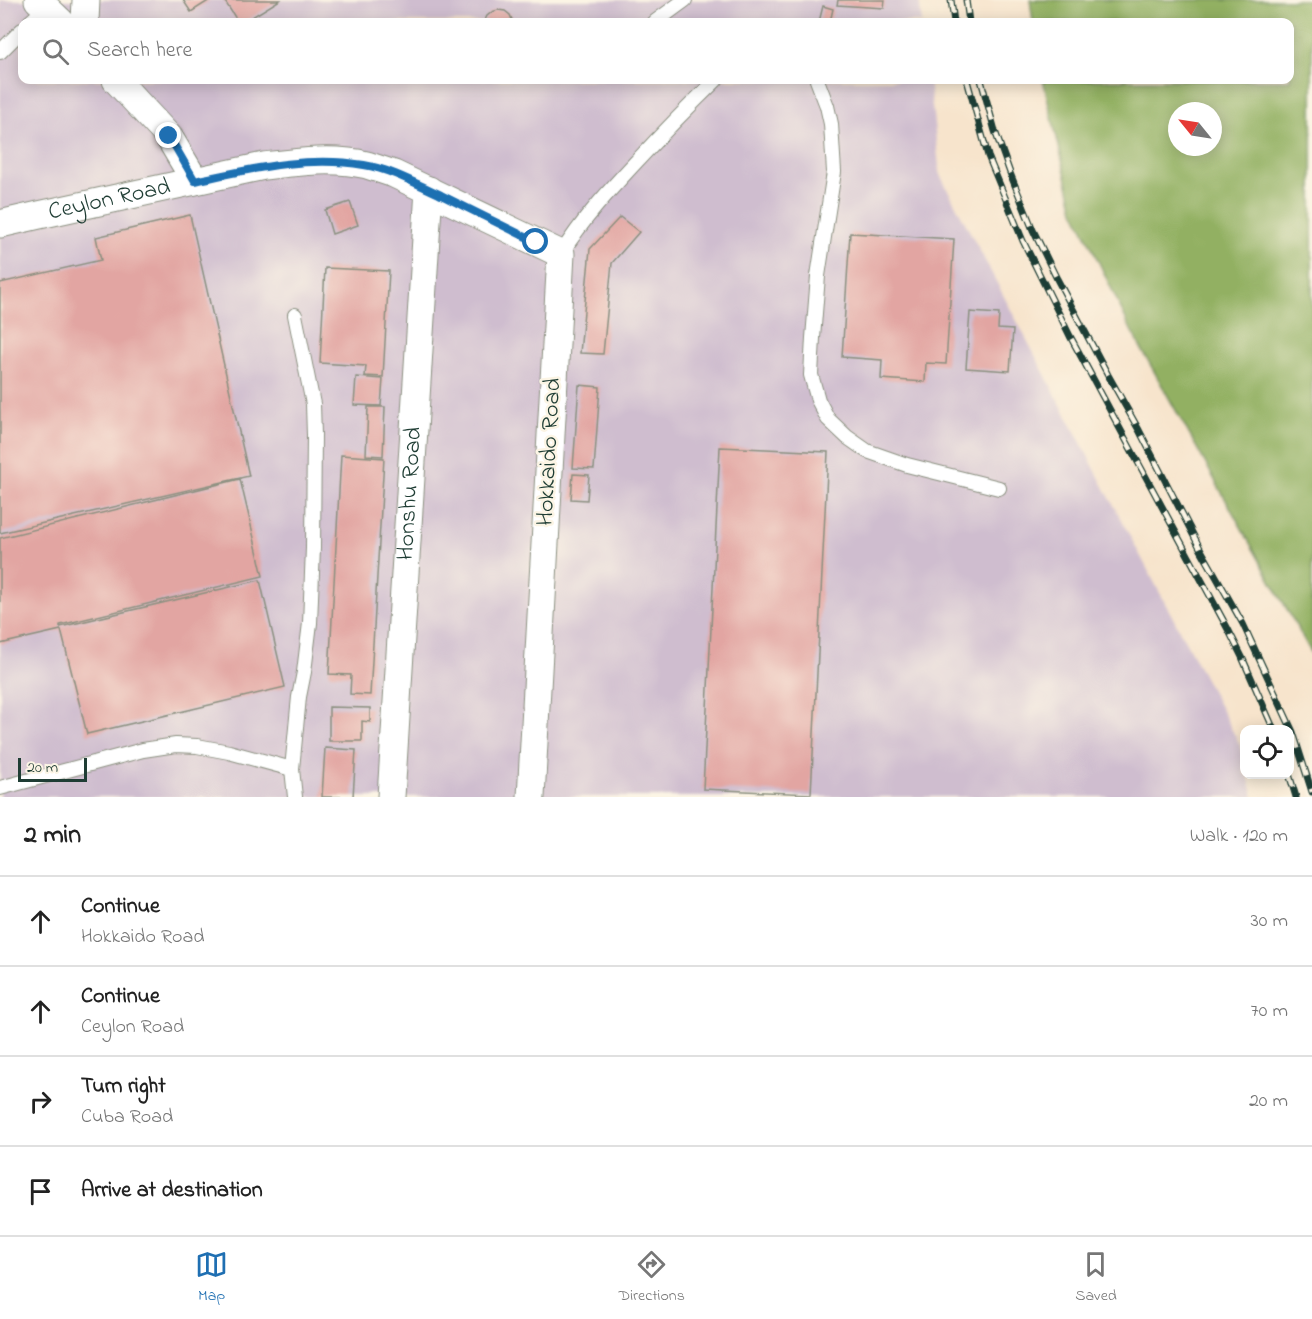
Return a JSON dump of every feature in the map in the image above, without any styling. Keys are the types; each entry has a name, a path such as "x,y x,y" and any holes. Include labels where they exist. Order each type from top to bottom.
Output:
{"street":[{"path":"85,18 86,0"},
{"path":"120,84 169,136 195,181"},
{"name":"Ceylon Road","path":"0,224 264,166 297,162 334,161 366,165 394,174 429,190"},
{"path":"429,190 561,254"},
{"name":"Honshu Road","path":"391,797 429,190"},
{"name":"Hokkaido Road","path":"531,797 561,254"}],"lane":[{"path":"660,18 685,0"},
{"path":"0,52 18,34"},
{"path":"561,254 599,202 681,113 712,84"},
{"path":"819,84 831,123 834,172 818,276 813,338 811,375 818,400 828,419 847,437 867,451 907,465 999,488"},
{"path":"295,315 313,404 314,435 310,623 299,697 292,769 295,797"},
{"path":"0,788 143,750 176,745 229,752 292,769"}],"shaded area":[{"path":"0,0 919,0 921,18 18,18 18,84 929,84 940,175 1240,745 1240,779 1249,779 1254,797 0,797"}],"green space":[{"path":"1030,0 1312,0 1312,654 1132,332 1074,210 1044,84 1294,84 1294,18 1032,18"}],"building":[{"path":"183,0 210,0 191,12"},
{"path":"224,0 280,0 251,18 235,18"},
{"path":"838,0 885,0 884,8 837,5"},
{"path":"823,6 833,9 831,18 820,18"},
{"path":"505,11 511,18 486,18 492,12"},
{"path":"350,202 358,225 332,234 325,210"},
{"path":"190,215 249,476 0,533 0,283 101,260 96,237"},
{"path":"620,217 639,232 612,263 603,354 580,353 590,249"},
{"path":"850,233 954,239 946,364 926,363 925,382 881,379 882,360 842,357"},
{"path":"325,268 389,271 383,377 365,376 366,366 320,363"},
{"path":"970,312 999,314 998,329 1013,330 1010,371 966,368"},
{"path":"356,377 383,379 381,406 354,405"},
{"path":"579,385 600,387 594,469 573,468"},
{"path":"368,407 385,407 383,456 366,455"},
{"path":"720,447 828,452 811,794 703,789"},
{"path":"341,455 384,458 370,695 350,694 351,675 329,674"},
{"path":"573,474 589,475 587,500 571,499"},
{"path":"240,479 263,576 60,625 60,627 260,580 285,687 87,734 61,630 0,644 0,538"},
{"path":"329,707 370,708 370,722 362,721 362,741 329,741"},
{"path":"325,748 356,750 353,797 322,797"}],"railway":[{"path":"951,0 953,18"},
{"path":"966,0 968,18"},
{"path":"968,84 988,156 1023,241 1070,336 1229,631 1272,725"},
{"path":"982,84 995,131 1033,230 1200,548 1243,624 1293,732 1312,792"},
{"path":"1291,779 1296,797"}],"route":[{"path":"169,136 195,181 264,166 297,162 334,161 366,165 394,174 536,242"}]}
